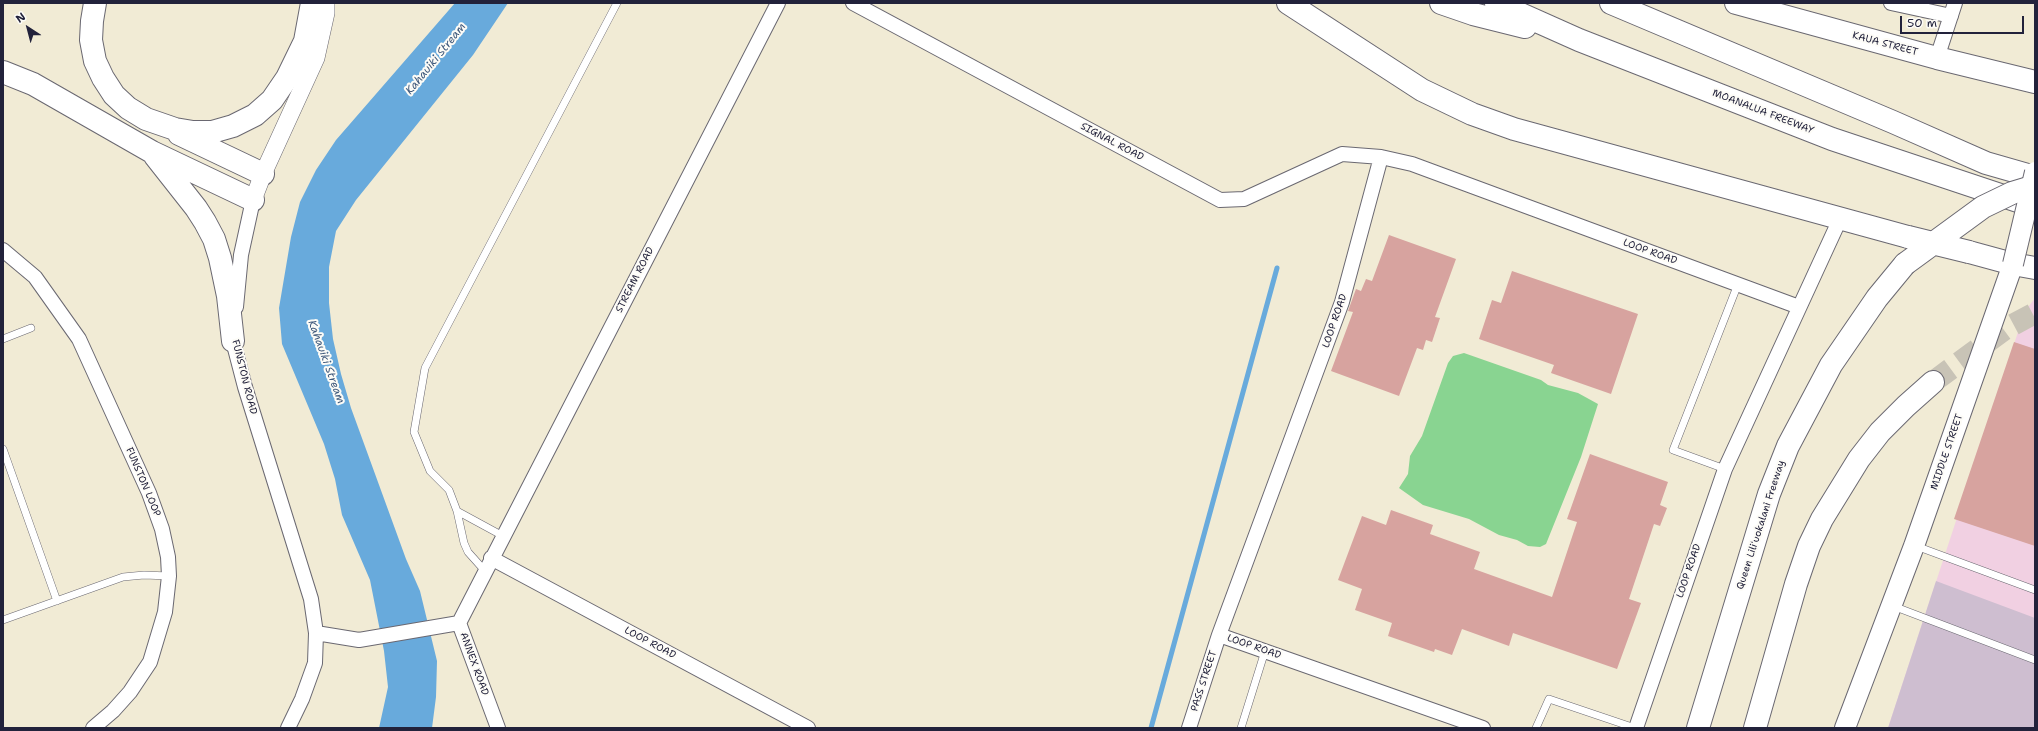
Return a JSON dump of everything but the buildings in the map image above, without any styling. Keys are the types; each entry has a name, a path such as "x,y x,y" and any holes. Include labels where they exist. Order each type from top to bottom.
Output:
{"main road":[{"path":"95,3 91,40 95,61 102,78 114,95 128,108 146,119 263,174"},
{"path":"146,119 175,129 193,132 212,132 233,126 255,115 272,100 287,78 305,41 312,3"},
{"path":"1288,3 1422,90 1472,114 1514,129 1840,219 2013,264 2035,268"},
{"path":"1441,3 1473,14 1579,40"},
{"name":"MOANALUA FREEWAY","path":"1496,3 1579,40 1832,139 2035,207"},
{"path":"1611,3 1894,122 1986,163 2035,177"},
{"name":"KAUA STREET","path":"1736,3 1937,58 2035,82"},
{"path":"3,72 33,84 152,152 253,200"},
{"path":"152,152 196,208 214,240 220,258 228,296 233,341"},
{"name":"MIDDLE STREET","path":"1845,728 1914,546 2013,264 2035,172"},
{"name":"Queen Liliʻuokalani Freeway","path":"1698,728 1769,494 1788,446 1831,365 1877,298 1906,264 1983,207 2012,193 2035,186"},
{"path":"1755,728 1796,584 1809,546 1822,519 1859,459 1880,432 1933,382"}],"street":[{"name":"FUNSTON ROAD","path":"288,728 302,698 315,663 316,633 311,599 247,394 233,341 241,255 253,200 263,174 316,58 326,13 326,3"},
{"name":"STREAM ROAD","path":"492,558 778,3"},
{"name":"SIGNAL ROAD","path":"852,3 1220,200 1244,199 1342,154 1381,156"},
{"path":"1891,3 1953,9 1937,58"},
{"name":"LOOP ROAD","path":"1483,728 1219,635 1342,302 1381,156 1412,164 1799,307"},
{"name":"LOOP ROAD","path":"1635,728 1724,469 1840,219"},
{"name":"FUNSTON LOOP","path":"3,250 35,278 79,339 158,517 168,557 169,576 165,612 150,662 113,711 93,728"},
{"name":"LOOP ROAD","path":"492,558 808,728"},
{"name":"ANNEX ROAD","path":"492,558 458,623 498,728"},
{"path":"316,633 352,639 365,639 458,623"},
{"name":"PASS STREET","path":"1189,728 1219,635"}],"lane":[{"path":"485,571 468,552 464,543 457,512 446,485 433,476 414,432 425,368 617,3"},
{"path":"1724,469 1673,450 1738,284"},
{"path":"3,338 31,328"},
{"path":"3,450 57,601"},
{"path":"457,512 503,536"},
{"path":"1914,546 2035,590"},
{"path":"3,620 123,577 144,575 169,576"},
{"path":"1891,605 2035,660"},
{"path":"1241,728 1265,651"},
{"path":"1536,728 1548,699 1635,728"}],"shaded area":[{"path":"2035,298 2035,728 1888,728 2018,332 2026,310"},
{"path":"1936,581 2035,618 2035,728 1888,728"}],"green space":[{"path":"1464,353 1541,380 1548,385 1578,393 1598,404 1581,457 1546,544 1540,547 1528,546 1517,540 1499,535 1469,519 1423,505 1399,488 1408,474 1410,456 1422,436 1448,363 1453,356"}],"water":[{"name":"Kahauiki Stream","path":"455,3 508,3 473,55 356,200 336,231 329,267 329,303 333,339 341,374 351,408 406,559 420,591 437,661 436,697 432,728 379,728 388,687 384,651 370,580 342,515 335,479 324,444 282,344 279,308 291,237 300,202 316,170 336,140"}],"waterway":[{"path":"1151,728 1277,268"}],"tunnel":[{"path":"1933,382 2005,329 2035,313"}]}
